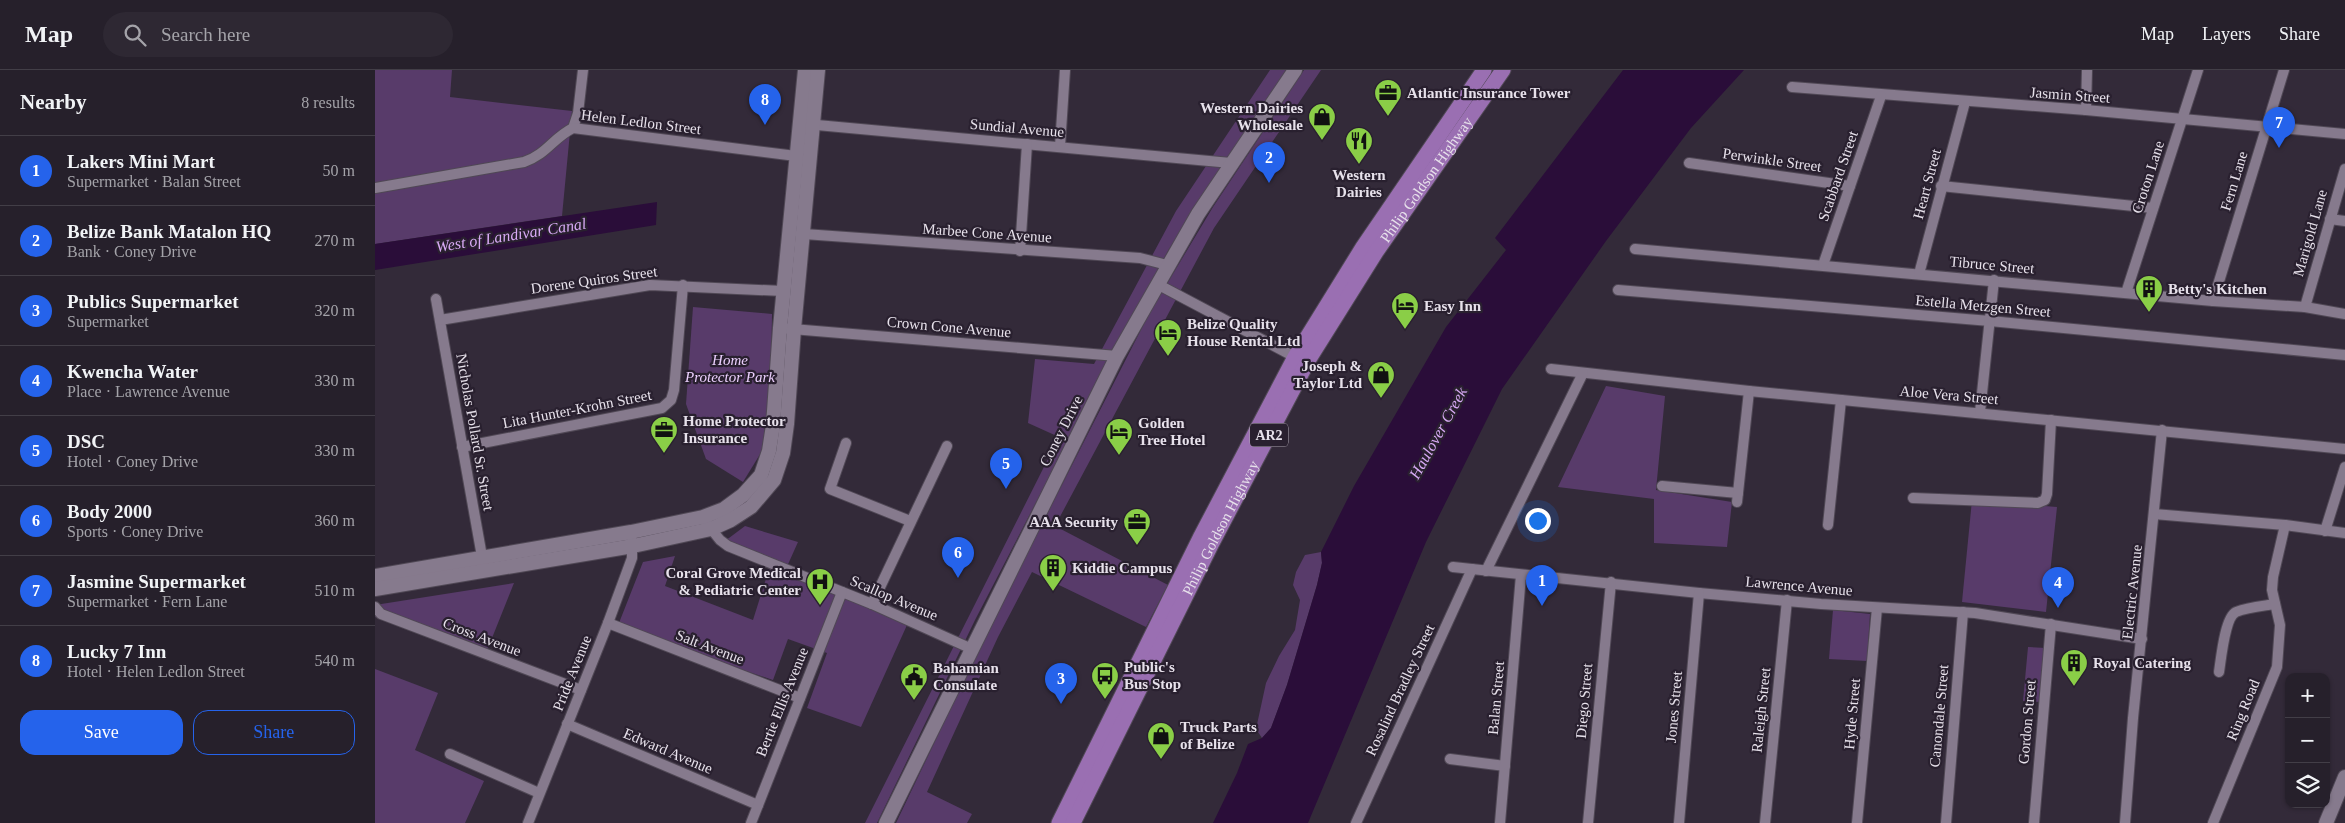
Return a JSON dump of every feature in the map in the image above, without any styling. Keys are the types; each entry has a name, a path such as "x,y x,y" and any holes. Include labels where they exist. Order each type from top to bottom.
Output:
{"main road":[{"name":"Philip Goldson Highway","path":"1059,823 1200,538 1295,356 1363,247 1484,70"},
{"name":"Philip Goldson Highway","path":"1073,823 1212,543 1309,359 1377,252 1503,70"}],"street":[{"path":"573,128 578,114 583,70"},
{"path":"632,539 724,509 743,495 761,475 769,451 803,234 807,124 805,70"},
{"path":"375,576 484,564 632,539 711,529 731,520 751,507 774,480 783,453 787,424 787,328 783,291 796,156 807,124 818,70"},
{"path":"1059,146 1065,70"},
{"name":"Coney Drive","path":"886,823 1117,356 1167,265 1231,163 1295,70"},
{"path":"2085,110 2087,70"},
{"name":"Croton Lane","path":"2126,293 2198,70"},
{"name":"Fern Lane","path":"2213,301 2284,70"},
{"name":"Jasmin Street","path":"1792,87 1881,96 2085,110 2345,134"},
{"name":"Scabbard Street","path":"1823,265 1881,96"},
{"name":"Heart Street","path":"1919,274 1965,102"},
{"name":"Sundial Avenue","path":"807,124 1231,163"},
{"name":"Helen Ledlon Street","path":"375,188 523,162 545,152 563,134 573,128 796,156"},
{"path":"1020,251 1027,144"},
{"name":"Perwinkle Street","path":"1689,163 1850,186"},
{"name":"Marigold Lane","path":"2305,307 2345,169"},
{"path":"1941,186 2153,208"},
{"path":"2329,219 2345,221"},
{"name":"Marbee Cone Avenue","path":"803,234 1139,258 1167,265"},
{"name":"Tibruce Street","path":"1635,249 2213,301 2305,307 2345,314"},
{"path":"1980,412 1994,280"},
{"path":"1157,284 1295,356"},
{"name":"Dorene Quiros Street","path":"441,320 634,286 683,285 783,291"},
{"name":"Lita Hunter-Krohn Street","path":"462,447 662,408 671,400 674,390 683,285"},
{"name":"Estella Metzgen Street","path":"1618,290 1990,321 2345,355"},
{"name":"Nicholas Pollard Sr. Street","path":"436,299 484,564"},
{"name":"Crown Cone Avenue","path":"787,328 1117,356"},
{"name":"Aloe Vera Street","path":"1551,369 1749,391 2345,449"},
{"path":"1486,571 1583,373"},
{"path":"1662,486 1737,498 1749,391"},
{"path":"1828,525 1841,400"},
{"path":"1913,498 2038,503 2045,500 2047,494 2051,420"},
{"name":"Electric Avenue","path":"2125,823 2133,718 2162,430"},
{"path":"846,443 830,489 910,521"},
{"path":"872,604 947,446"},
{"path":"2325,531 2345,466"},
{"path":"2154,514 2285,525 2345,533"},
{"name":"Scallop Avenue","path":"703,517 720,540 728,546 872,604 972,648"},
{"name":"Ring Road","path":"2213,823 2277,667 2280,624 2272,590 2273,577 2285,525"},
{"name":"Pride Avenue","path":"528,823 609,623 632,558 632,539"},
{"path":"375,589 484,564"},
{"name":"Lawrence Avenue","path":"1453,567 1521,575 1611,582 1699,593 1877,608 1963,612 2142,639"},
{"name":"Rosalind Bradley Street","path":"1356,823 1472,569"},
{"name":"Balan Street","path":"1500,823 1521,575"},
{"name":"Diego Street","path":"1588,823 1611,582"},
{"name":"Bertie Ellis Avenue","path":"751,823 842,592"},
{"name":"Jones Street","path":"1679,823 1699,593"},
{"name":"Raleigh Street","path":"1765,823 1787,600"},
{"path":"2219,672 2230,619 2235,612 2275,604"},
{"name":"Cross Avenue","path":"375,607 381,614 581,690"},
{"name":"Hyde Street","path":"1857,823 1877,608"},
{"name":"Canondale Street","path":"1946,823 1963,612"},
{"name":"Salt Avenue","path":"609,623 800,698"},
{"name":"Gordon Street","path":"2034,823 2051,624"},
{"name":"Edward Avenue","path":"567,724 758,805"},
{"path":"450,754 539,793"},
{"path":"1450,759 1505,766"},
{"path":"2326,823 2345,777"}],"green space":[{"path":"375,70 452,70 450,97 572,111 562,216 375,244"},
{"path":"1270,70 1286,70 1169,249 975,620 877,823 865,823 1059,437 1028,423 1035,359 1094,364 1176,211"},
{"path":"1304,70 1321,70 1214,228 1055,526 1168,585 1146,627 1032,572 998,637 927,792 972,814 967,823 896,823 990,626 1150,312 1213,207"},
{"name":"Home Protector Park","path":"693,307 772,314 771,378 762,451 743,482 706,459 686,404"},
{"path":"1606,386 1665,396 1656,490 1732,502 1727,547 1654,543 1654,499 1558,487"},
{"path":"1972,500 2057,507 2046,612 1962,602"},
{"path":"745,526 798,542 785,571 907,625 861,727 807,708 827,653 788,639 773,680 617,628 643,562 675,556 665,586 753,620 770,566 716,544 729,538"},
{"path":"1321,552 1322,563 1317,585 1287,685 1271,728 1262,738 1256,729 1266,683 1279,656 1295,630 1300,600 1293,585 1296,572 1305,555"},
{"path":"514,583 484,658 375,617 375,605"},
{"path":"1833,610 1870,614 1867,661 1829,659"},
{"path":"2028,647 2046,648 2041,702 2023,701"},
{"path":"375,669 438,693 415,750 484,781 465,823 375,823"}],"water":[{"name":"Haulover Creek","path":"1623,70 1744,70 1691,128 1606,241 1502,389 1426,542 1308,823 1213,823 1237,773 1248,744 1262,738 1271,728 1287,685 1317,585 1322,563 1321,552 1354,486 1446,327 1506,250 1495,238"},
{"name":"West of Landivar Canal","path":"657,202 656,225 375,270 375,244"}],"place":[{"name":"Atlantic Insurance Tower","path":"1388,117"},
{"name":"Lucky 7 Inn","path":"765,125"},
{"name":"Western Dairies Wholesale","path":"1322,141"},
{"name":"Jasmine Supermarket","path":"2279,148"},
{"name":"Western Dairies","path":"1359,165"},
{"name":"Belize Bank Matalon HQ","path":"1269,183"},
{"name":"Betty's Kitchen","path":"2149,313"},
{"name":"Easy Inn","path":"1405,330"},
{"name":"Belize Quality House Rental Ltd","path":"1168,357"},
{"name":"Joseph & Taylor Ltd","path":"1381,399"},
{"name":"Home Protector Insurance","path":"664,454"},
{"name":"Golden Tree Hotel","path":"1119,456"},
{"name":"DSC","path":"1006,489"},
{"name":"AAA Security","path":"1137,546"},
{"name":"Body 2000","path":"958,578"},
{"name":"Kiddie Campus","path":"1053,592"},
{"name":"Coral Grove Medical & Pediatric Center","path":"820,606"},
{"name":"Lakers Mini Mart","path":"1542,606"},
{"name":"Kwencha Water","path":"2058,608"},
{"name":"Royal Catering","path":"2074,687"},
{"name":"Public's Bus Stop","path":"1105,700"},
{"name":"Bahamian Consulate","path":"914,701"},
{"name":"Publics Supermarket","path":"1061,704"},
{"name":"Truck Parts of Belize","path":"1161,760"}]}
